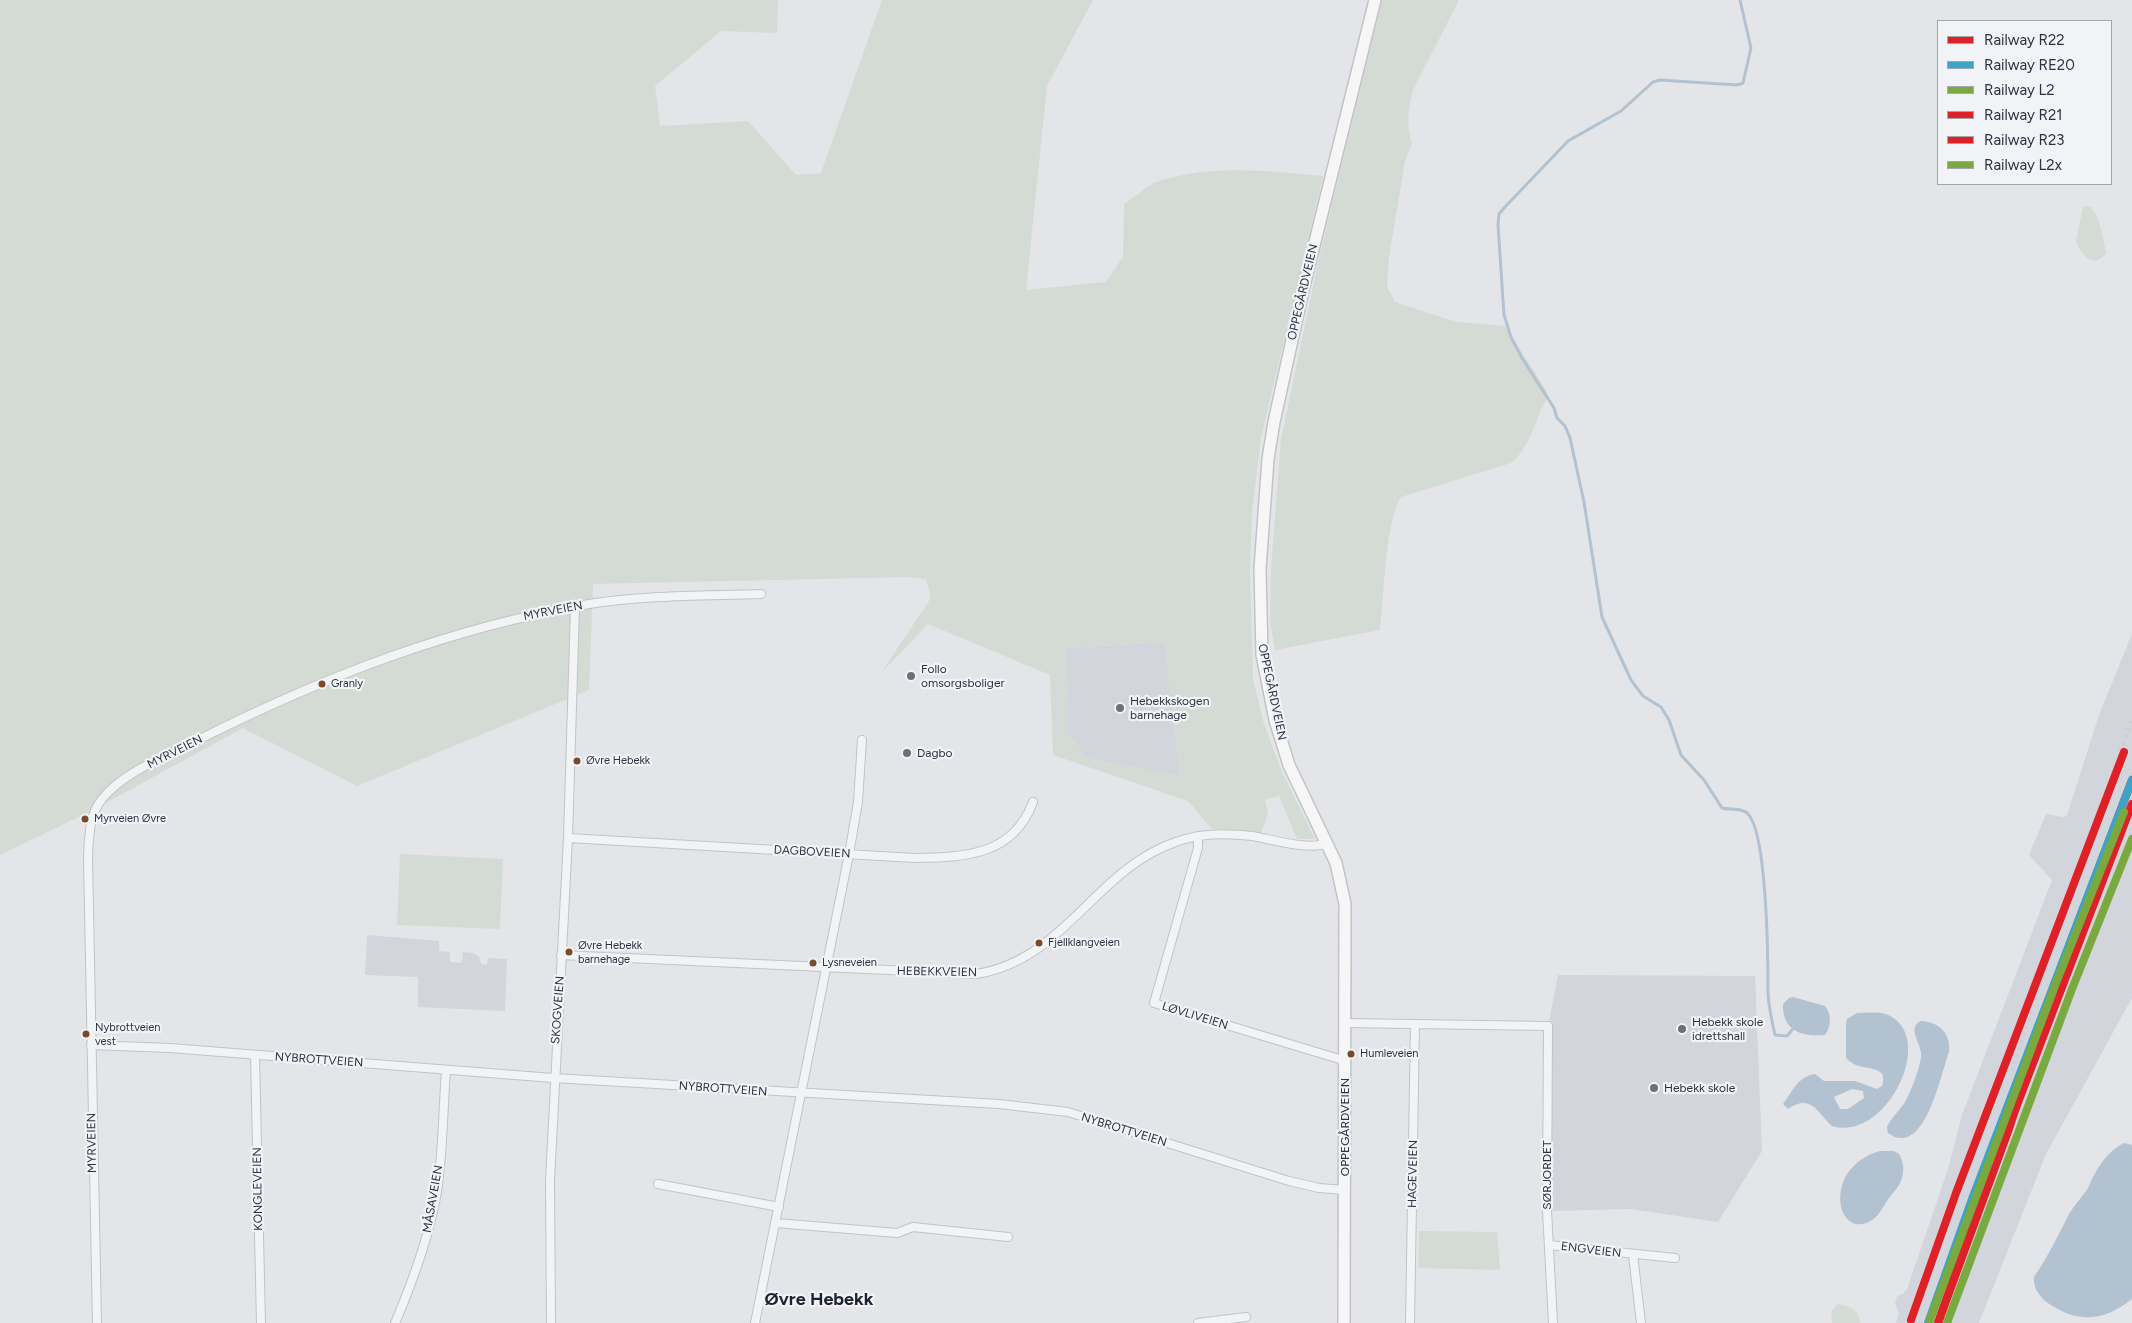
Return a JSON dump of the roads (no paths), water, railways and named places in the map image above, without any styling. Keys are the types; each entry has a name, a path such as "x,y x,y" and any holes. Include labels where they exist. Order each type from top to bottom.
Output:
{"main road":[{"name":"OPPEGÅRDVEIEN","path":"1344,1323 1345,904 1339,872 1289,765 1275,720 1262,655 1260,560 1268,459 1274,422 1303,290 1374,0"}],"street":[{"name":"MYRVEIEN","path":"96,1323 89,841 94,813 99,803 111,789 143,768 197,740 352,669 450,635 517,618 628,599 762,594"},
{"name":"SKOGVEIEN","path":"551,1323 550,1180 553,1078 568,838 575,607"},
{"path":"755,1323 849,854 858,802 862,740"},
{"name":"DAGBOVEIEN","path":"568,838 915,858 955,857 980,853 1003,841 1018,830 1028,816 1034,802"},
{"name":"HEBEKKVEIEN","path":"561,955 965,975 998,970 1022,960 1037,950 1114,880 1141,859 1166,845 1198,836 1235,834 1310,846 1327,843"},
{"name":"LØVLIVEIEN","path":"1198,836 1198,848 1154,1003 1346,1061"},
{"path":"1346,1024 1415,1024"},
{"name":"SØRJORDET","path":"1415,1024 1548,1026 1546,1211 1553,1323"},
{"name":"HAGEVEIEN","path":"1410,1323 1415,1024"},
{"name":"NYBROTTVEIEN","path":"91,1045 170,1048 553,1078 999,1104 1068,1112 1289,1181 1320,1188 1345,1190"},
{"name":"KONGLEVEIEN","path":"256,1056 261,1323"},
{"name":"MÅSAVEIEN","path":"395,1323 414,1276 433,1210 439,1175 446,1070"},
{"path":"658,1184 779,1207"},
{"path":"776,1223 896,1233 913,1227 1008,1237"},
{"name":"ENGVEIEN","path":"1549,1245 1675,1258"},
{"name":"ENGVEIEN","path":"1633,1255 1641,1323"},
{"path":"1198,1323 1246,1317"}],"water":[{"path":"1793,997 1825,1006 1829,1013 1830,1021 1825,1035 1801,1033 1790,1026 1786,1021 1783,1004"},
{"path":"1857,1013 1888,1015 1902,1027 1908,1044 1906,1064 1899,1085 1887,1104 1871,1119 1852,1127 1832,1126 1818,1110 1808,1104 1802,1103 1788,1109 1783,1104 1800,1081 1815,1074 1824,1081 1855,1081 1877,1089 1882,1086 1883,1075 1880,1072 1855,1065 1846,1058 1847,1019","holes":["1852,1089 1863,1091 1864,1098 1848,1109 1840,1109 1834,1097"]},
{"path":"1921,1021 1934,1024 1943,1030 1948,1040 1949,1052 1936,1094 1921,1125 1912,1135 1901,1138 1888,1133 1887,1127 1905,1102 1916,1075 1921,1053 1915,1028"},
{"path":"2124,1143 2132,1145 2132,1299 2110,1313 2099,1316 2088,1317 2067,1313 2042,1298 2035,1287 2034,1277 2069,1214 2087,1189 2099,1167 2112,1151"},
{"path":"1880,1151 1894,1151 1899,1154 1903,1164 1903,1175 1899,1185 1875,1218 1860,1224 1850,1221 1843,1213 1840,1200 1842,1186 1849,1172 1861,1160"}],"waterway":[{"path":"1740,0 1751,48 1743,83 1737,85 1660,80 1653,82 1621,111 1568,141 1504,208 1499,214 1498,225 1504,315 1511,337 1522,358 1554,408 1557,418 1565,426 1570,438 1584,502 1602,617 1631,680 1643,696 1661,707 1669,720 1681,755 1704,780 1722,808 1746,812 1754,826 1763,870 1770,1013 1775,1035 1787,1036 1792,1030"}],"railway":[{"path":"2012,1071 2085,848 2132,720"}],"rail line":[{"name":"R21","path":"1911,1320 1956,1193 2124,752"},
{"name":"R22","path":"1938,1323 2009,1129 2055,983 2132,780"},
{"name":"RE20","path":"1928,1323 1972,1199 2132,780"},
{"name":"R23","path":"1938,1323 1980,1202 2132,804"},
{"name":"L2x","path":"1930,1320 2056,983 2124,812"},
{"name":"L2","path":"1947,1323 2072,989 2132,839"}],"place":[{"name":"Follo omsorgsboliger","path":"911,676"},
{"name":"Granly","path":"322,684"},
{"name":"Hebekkskogen barnehage","path":"1120,708"},
{"name":"Dagbo","path":"907,753"},
{"name":"Øvre Hebekk","path":"577,761"},
{"name":"Myrveien Øvre","path":"85,819"},
{"name":"Fjellklangveien","path":"1039,943"},
{"name":"Øvre Hebekk barnehage","path":"569,952"},
{"name":"Lysneveien","path":"813,963"},
{"name":"Hebekk skole idrettshall","path":"1682,1029"},
{"name":"Nybrottveien vest","path":"86,1034"},
{"name":"Humleveien","path":"1351,1054"},
{"name":"Hebekk skole","path":"1654,1088"}],"district":[{"name":"Øvre Hebekk","path":"819,1300"}]}
